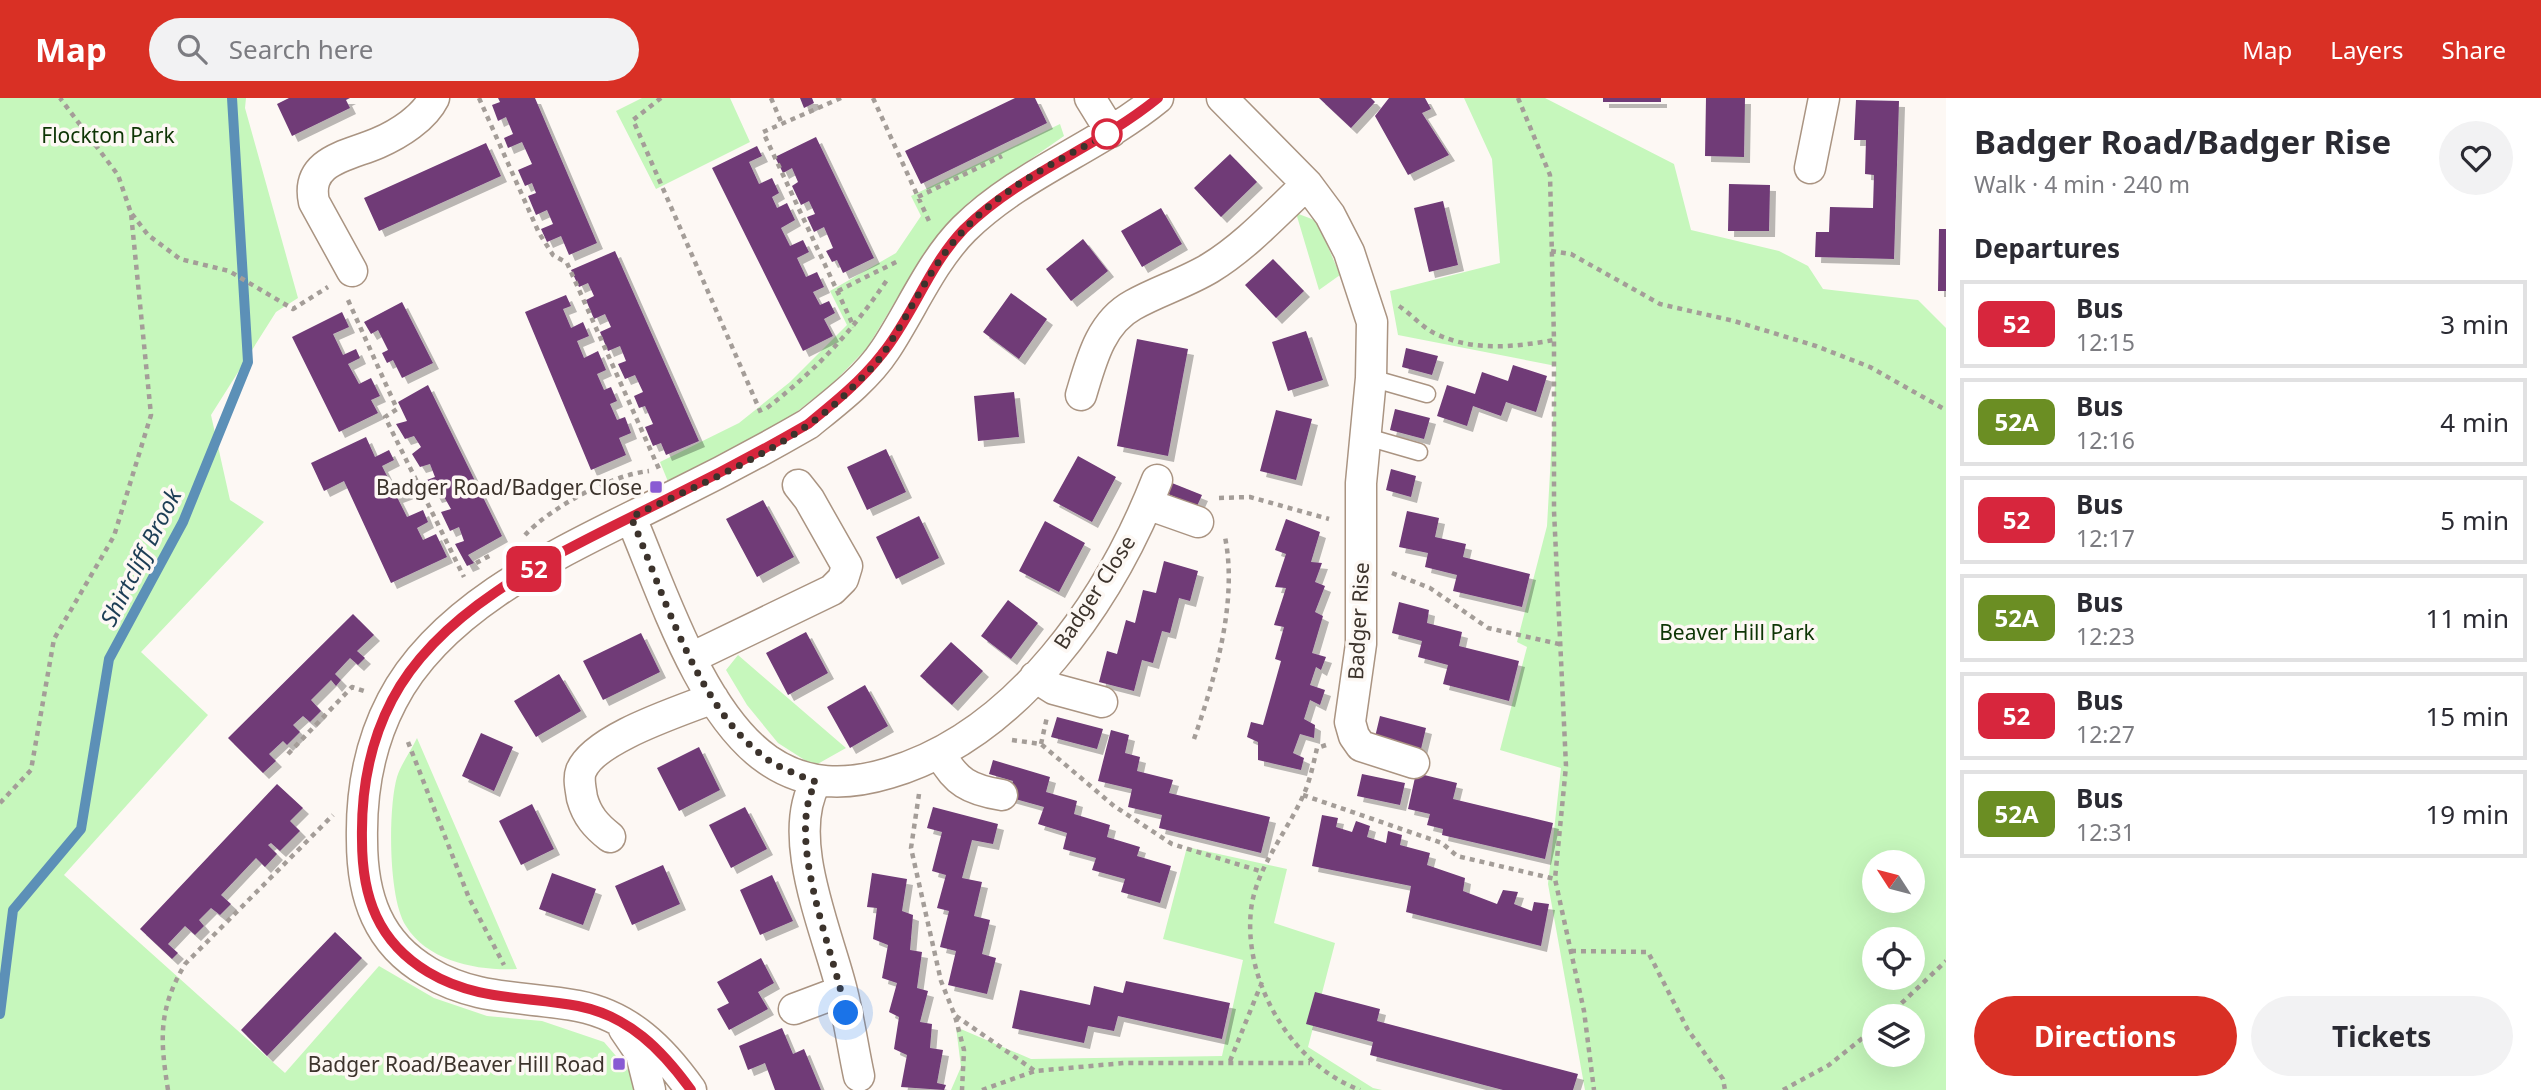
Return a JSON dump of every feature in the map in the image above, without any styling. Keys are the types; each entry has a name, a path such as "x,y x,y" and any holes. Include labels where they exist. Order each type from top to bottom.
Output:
{"street":[{"path":"352,271 314,202 312,191 315,176 325,164 380,142 410,124 434,98"},
{"path":"1090,98 1111,132"},
{"path":"691,1090 664,1053 638,1032 620,1023 579,1006 522,1000 461,989 405,958 386,939 376,918 362,857 362,806 364,780 374,740 392,699 417,664 447,631 478,606 572,547 631,517 665,484 808,424 848,392 884,353 961,232 994,201 1022,182 1111,132 1158,98"},
{"name":"Badger Rise","path":"1222,98 1307,184 1330,215 1357,275 1372,322 1367,437 1361,483 1361,644 1350,722 1354,736"},
{"path":"1810,168 1824,98"},
{"path":"1081,395 1092,356 1101,337 1114,320 1131,305 1212,267 1246,241 1307,184"},
{"path":"691,658 832,590 842,579 847,566 809,499 798,485"},
{"name":"Badger Close","path":"631,517 691,658 713,698 737,732 767,759 816,782 839,783 875,777 931,757 970,734 1035,677 1071,634 1110,575 1152,492 1209,516"},
{"path":"1035,677 1054,689 1102,702"},
{"path":"610,837 598,828 586,812 580,788 581,771 594,756 616,739 713,698"},
{"path":"1354,736 1361,746 1376,753 1414,763"},
{"path":"931,757 962,784 974,790 1002,796"},
{"path":"816,782 808,794 806,811 807,863 842,991 859,1076"},
{"path":"794,1009 842,991"},
{"path":"620,1023 641,1054 650,1090"}],"lane":[{"path":"1371,378 1427,394"},
{"path":"1367,437 1419,452"}],"path":[{"path":"0,803 31,770 54,639 114,536 151,415 131,213 118,175 60,98"},
{"path":"480,98 539,233 553,255 567,263 665,484"},
{"path":"661,98 633,120 761,413"},
{"path":"771,98 782,124"},
{"path":"841,98 763,132 855,327"},
{"path":"873,98 929,222"},
{"path":"1518,98 1550,175 1554,511 1566,766 1555,879 1584,1011 1594,1090"},
{"path":"918,197 1012,152"},
{"path":"131,213 148,236 180,259 229,271 293,309 352,271"},
{"path":"923,230 940,214"},
{"path":"1551,251 1571,254 1660,304 1734,321 1849,358 1946,410"},
{"path":"753,419 803,380 855,327 905,253"},
{"path":"838,291 900,260"},
{"path":"352,271 348,302 397,409 385,417 478,606"},
{"path":"1390,300 1433,333 1466,342 1503,348 1554,340"},
{"path":"665,484 671,466"},
{"path":"523,536 543,516 583,495 646,471 665,484"},
{"path":"1218,498 1250,497 1361,527"},
{"path":"1218,498 1205,526 1209,516 1218,498"},
{"path":"1194,739 1216,676 1226,616 1225,535"},
{"path":"476,563 500,550"},
{"path":"1361,560 1430,588 1488,628 1559,644"},
{"path":"288,754 352,687 392,699 469,898 522,1000"},
{"path":"970,734 1041,744 1114,806 1172,844 1263,872"},
{"path":"1354,736 1317,748 1303,795 1263,872 1251,910 1254,954 1274,1012 1311,1063 1360,1090"},
{"path":"931,757 911,848 941,981 955,1016 964,1050 962,1090"},
{"path":"1303,795 1443,843 1457,856 1555,879"},
{"path":"168,1090 161,1022 171,988 186,964 327,818 362,806"},
{"path":"1571,951 1648,952 1688,1030 1723,1079 1725,1090"},
{"path":"1901,1004 1946,961"},
{"path":"1230,1061 1262,982"},
{"path":"955,1016 1035,1071"},
{"path":"1783,1090 1829,1065 1862,1039"},
{"path":"982,1090 1035,1071 1124,1063 1311,1063"}],"green space":[{"name":"Flockton Park","path":"0,98 246,98 245,108 298,298 276,312 211,415 230,500 264,522 141,652 208,715 64,875 285,1073 379,966 434,998 487,1016 542,1021 604,1042 635,1078 635,1090 0,1090"},
{"path":"642,98 730,98 750,142 656,189 616,111"},
{"name":"Beaver Hill Park","path":"1464,98 1545,98 1674,164 1691,230 1779,251 1808,266 1823,289 1918,300 1946,328 1946,1090 1585,1090 1548,884 1561,768 1500,750 1527,647 1517,642 1547,526 1556,366 1398,335 1390,291 1500,263 1492,159"},
{"path":"1060,124 1064,136 970,201 925,252 867,348 833,383 775,429 669,484 660,462 739,423 790,382 847,325 830,291 896,253 921,216 911,196"},
{"path":"1296,213 1317,221 1340,275 1319,290"},
{"path":"738,655 846,748 814,766 778,743 747,705 726,670"},
{"path":"417,738 517,969 471,966 441,956 416,938 400,913 391,853 392,810 397,777"},
{"path":"1187,847 1287,869 1274,923 1335,943 1308,1047 1373,1088 1382,1090 951,1090 961,1067 956,1027 1031,1059 1222,1056 1243,960 1163,939"}],"building":[{"path":"289,98 350,98 346,100 350,108 292,136 277,104"},
{"path":"498,98 535,98 597,243 569,255 561,236 547,242 541,229 553,224 547,210 536,215 528,196 536,193 532,183 525,186 518,170 532,164 522,142 508,148 504,138 513,134 506,117 498,121 492,105 500,102"},
{"path":"800,98 812,98 814,103 804,108"},
{"path":"1015,98 1035,98 1047,123 921,184 905,151"},
{"path":"1319,98 1371,98 1375,102 1351,128"},
{"path":"1389,98 1425,98 1431,109 1422,113 1449,155 1408,175 1375,116"},
{"path":"1603,98 1661,98 1661,102 1603,102"},
{"path":"1706,98 1745,98 1744,157 1705,156"},
{"path":"1856,100 1899,101 1894,259 1815,257 1816,232 1829,232 1830,207 1873,208 1874,175 1865,174 1866,140 1854,140"},
{"path":"816,137 874,258 843,273 837,260 832,262 826,251 833,248 824,227 814,232 807,217 815,214 809,201 801,205 792,186 798,182 792,168 783,173 775,157"},
{"path":"486,143 501,176 379,231 364,198"},
{"path":"757,146 762,156 749,162 759,184 772,178 779,193 772,197 777,208 787,203 795,220 781,228 790,246 803,240 809,252 797,258 806,277 817,272 824,287 813,292 820,305 829,301 835,313 824,319 833,336 803,351 712,168"},
{"path":"1230,154 1257,182 1221,217 1194,188"},
{"path":"1729,184 1770,185 1769,231 1728,231"},
{"path":"1443,201 1458,265 1429,272 1414,208"},
{"path":"1161,208 1182,244 1142,267 1121,231"},
{"path":"1939,229 1946,229 1946,291 1938,291"},
{"path":"1083,239 1108,271 1071,301 1046,269"},
{"path":"615,251 699,441 666,455 661,443 653,446 645,427 653,424 645,406 639,408 634,396 643,392 635,375 625,379 618,364 626,361 620,346 608,351 600,332 611,327 605,314 594,319 586,300 594,296 588,283 579,287 571,270"},
{"path":"1273,259 1304,291 1276,318 1245,285"},
{"path":"1011,293 1047,319 1019,359 983,332"},
{"path":"566,295 571,306 563,309 571,328 583,322 589,336 577,341 584,358 598,351 606,370 597,374 604,390 611,387 617,401 610,404 617,420 625,417 631,433 619,438 626,455 591,470 525,312"},
{"path":"402,302 433,363 402,378 393,360 387,363 382,353 388,350 378,330 371,334 364,322"},
{"path":"342,312 349,327 333,334 343,355 356,349 360,358 348,364 359,384 371,378 380,396 371,400 378,413 339,432 292,337"},
{"path":"1306,331 1323,380 1288,391 1272,342"},
{"path":"1137,339 1188,349 1168,456 1117,446"},
{"path":"1406,348 1438,356 1432,375 1402,367"},
{"path":"1513,365 1547,376 1536,412 1506,402 1501,416 1473,406 1467,426 1437,416 1447,385 1475,394 1482,372 1508,381"},
{"path":"428,385 502,536 468,555 474,563 467,566 455,544 464,541 459,527 450,531 441,512 451,509 443,495 436,497 427,480 435,477 430,464 420,467 412,454 421,447 414,436 405,439 396,424 407,421 398,402"},
{"path":"1014,392 1019,437 978,441 974,396"},
{"path":"1395,409 1430,418 1424,439 1390,430"},
{"path":"1276,410 1312,419 1296,480 1260,471"},
{"path":"366,437 375,457 389,450 394,460 382,466 394,490 405,485 408,493 397,497 407,517 423,510 428,522 417,528 423,540 436,534 447,557 391,583 344,481 324,491 311,463"},
{"path":"886,449 906,492 867,510 847,467"},
{"path":"1078,456 1116,477 1092,522 1053,501"},
{"path":"1391,469 1416,476 1411,497 1386,490"},
{"path":"1172,483 1202,495 1197,506 1168,494"},
{"path":"763,500 794,557 757,577 726,519"},
{"path":"1407,511 1439,518 1435,537 1466,544 1463,557 1530,574 1522,607 1453,591 1457,575 1425,567 1428,553 1399,547"},
{"path":"919,516 939,558 896,579 876,537"},
{"path":"1286,519 1320,532 1311,562 1322,563 1315,582 1325,586 1315,612 1323,616 1312,653 1326,657 1321,670 1316,667 1310,685 1325,690 1320,705 1310,700 1304,719 1315,725 1314,738 1300,734 1293,753 1304,758 1301,770 1258,760 1258,742 1247,737 1251,722 1263,725 1281,661 1275,659 1284,627 1274,625 1286,588 1275,587 1286,554 1275,550"},
{"path":"1045,521 1085,543 1059,592 1019,571"},
{"path":"1164,561 1198,571 1190,601 1179,598 1170,633 1162,631 1153,663 1142,660 1134,691 1099,682 1107,651 1117,654 1126,620 1135,623 1143,590 1156,593"},
{"path":"1008,600 1038,623 1011,659 981,636"},
{"path":"1399,602 1429,610 1427,623 1462,632 1459,646 1519,661 1509,701 1443,684 1448,665 1418,657 1422,641 1392,633"},
{"path":"353,614 374,635 357,651 365,658 358,665 350,658 335,674 341,680 336,686 331,680 311,700 321,711 310,722 303,716 293,725 300,732 287,745 283,741 269,754 276,761 263,773 228,738"},
{"path":"806,632 828,673 788,695 766,653"},
{"path":"641,633 660,672 603,700 583,661"},
{"path":"951,642 983,671 952,705 920,676"},
{"path":"559,674 581,711 536,737 514,701"},
{"path":"865,685 888,726 850,748 827,707"},
{"path":"1380,716 1426,728 1421,749 1375,737"},
{"path":"1057,717 1103,729 1097,749 1051,737"},
{"path":"1111,730 1129,735 1125,753 1140,757 1137,771 1173,780 1169,793 1270,817 1261,853 1159,828 1162,815 1128,807 1132,789 1098,781"},
{"path":"481,733 513,747 494,791 462,776"},
{"path":"699,747 720,790 679,811 657,768"},
{"path":"993,760 1050,777 1046,792 1077,801 1074,814 1110,825 1107,837 1140,847 1137,856 1171,866 1160,903 1121,892 1125,879 1092,870 1096,858 1063,849 1067,833 1038,824 1044,807 1008,797 1013,781 989,774"},
{"path":"1416,773 1457,783 1453,799 1553,823 1545,859 1442,835 1443,829 1427,825 1430,814 1408,809"},
{"path":"1362,774 1405,783 1400,805 1357,796"},
{"path":"277,784 303,808 290,821 300,831 280,851 271,843 268,845 277,854 265,867 256,858 221,895 231,904 220,915 211,908 199,920 204,926 195,935 185,926 168,944 178,953 172,959 140,929"},
{"path":"532,804 554,849 521,865 499,821"},
{"path":"745,807 767,849 731,868 709,825"},
{"path":"933,807 998,824 993,844 972,840 962,878 982,882 974,916 990,920 982,954 996,958 987,994 948,985 956,951 940,947 949,911 937,908 946,875 932,871 942,832 927,828"},
{"path":"1322,815 1338,818 1336,827 1352,832 1356,821 1370,826 1367,837 1386,843 1388,831 1402,835 1400,845 1430,853 1427,865 1465,878 1463,891 1497,904 1503,890 1518,892 1514,904 1532,911 1534,902 1549,904 1541,946 1406,912 1411,886 1312,866"},
{"path":"663,865 680,904 632,925 615,886"},
{"path":"552,873 596,889 583,925 539,909"},
{"path":"872,873 907,879 902,911 913,915 910,950 922,952 917,988 928,991 920,1022 932,1024 930,1048 943,1050 937,1083 946,1085 944,1090 901,1087 907,1055 894,1049 899,1017 889,1012 897,983 882,978 888,945 873,939 877,908 867,907"},
{"path":"772,875 793,921 760,935 740,890"},
{"path":"335,932 362,958 267,1056 241,1030"},
{"path":"761,958 774,983 758,992 768,1009 729,1030 717,1009 729,1003 717,982"},
{"path":"1126,981 1230,1003 1222,1039 1118,1016 1114,1031 1088,1026 1084,1043 1012,1028 1020,990 1090,1005 1094,986 1123,993"},
{"path":"1315,992 1380,1009 1377,1021 1578,1074 1573,1090 1503,1090 1370,1055 1373,1042 1306,1024"},
{"path":"782,1028 793,1054 804,1049 821,1090 775,1090 765,1063 748,1070 739,1046"}],"waterway":[{"name":"Shirtcliff Brook","path":"0,1014 13,910 81,829 109,659 183,522 248,362 232,98"}],"bus line":[{"name":"52","path":"691,1090 664,1053 638,1032 601,1013 579,1006 510,1000 461,989 405,958 386,939 376,918 368,889 362,857 362,821 364,780 374,740 392,699 417,664 447,631 521,577 572,547 752,456 808,424 848,392 884,353 961,232 994,201 1031,176 1111,132 1158,98"}],"place":[{"name":"Badger Road/Badger Close","path":"656,487"},
{"name":"Badger Road/Beaver Hill Road","path":"619,1064"}],"route":[{"path":"846,1013 807,863 806,811 808,794 816,782 767,759 737,732 713,698 691,658 631,517 752,456 808,424 848,392 884,353 961,232 1012,188 1107,134"}]}
